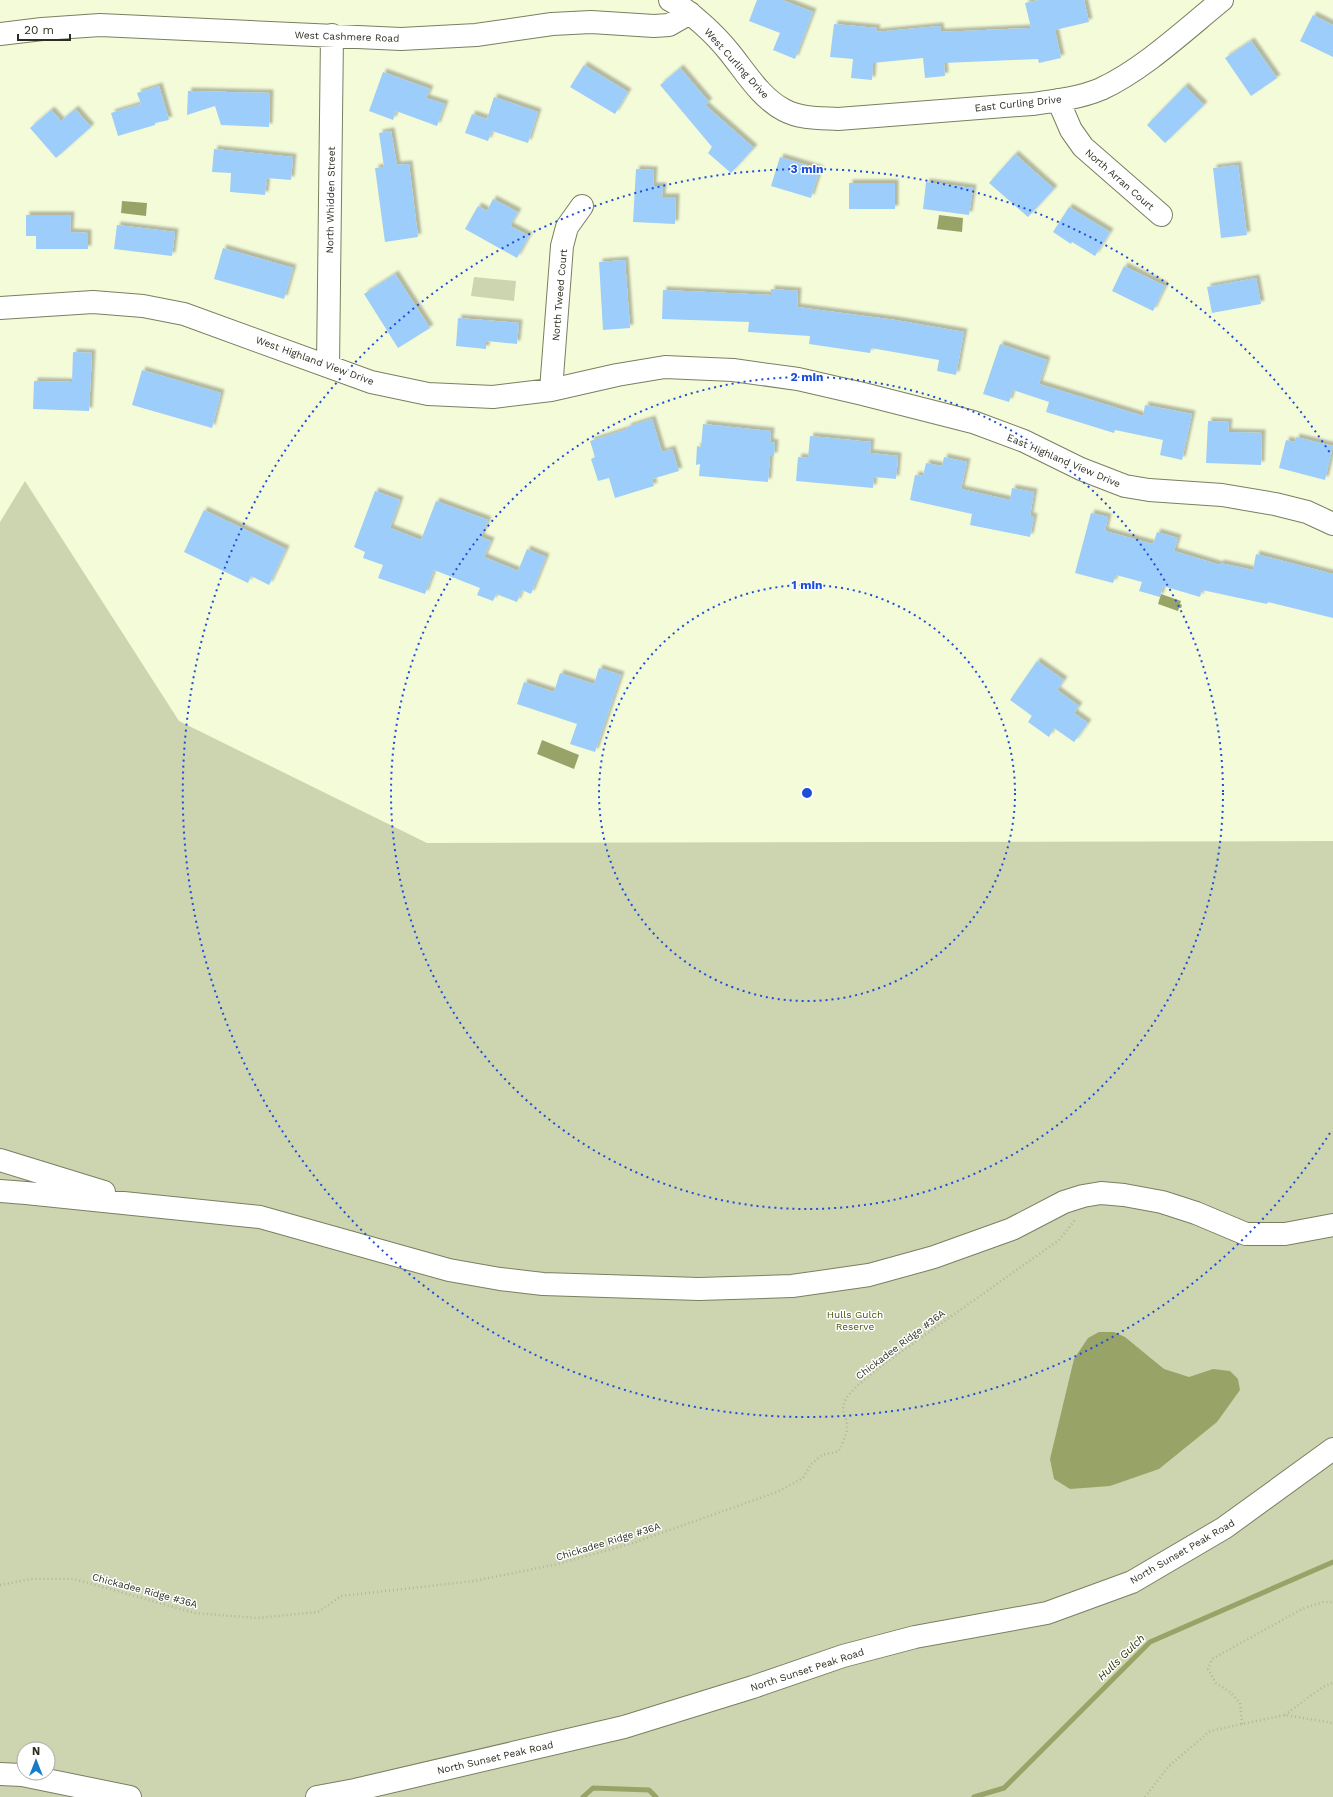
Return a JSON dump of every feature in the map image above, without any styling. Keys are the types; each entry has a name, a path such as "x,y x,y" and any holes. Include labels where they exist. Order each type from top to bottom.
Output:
{"street":[{"name":"West Curling Drive","path":"670,0 690,13 728,51 766,98 785,110"},
{"name":"East Curling Drive","path":"785,110 807,117 838,119 1058,100 1100,89 1147,61 1222,0"},
{"name":"West Cashmere Road","path":"0,34 42,29 100,25 401,38 476,35 552,24 591,22 654,26 669,25 690,13"},
{"name":"North Whidden Street","path":"328,366 332,35"},
{"name":"North Arran Court","path":"1058,100 1071,130 1083,147 1161,215"},
{"name":"North Tweed Court","path":"551,390 562,246 567,227 582,206"},
{"name":"West Highland View Drive","path":"0,308 93,302 143,306 184,314 371,382 428,394 493,397 551,390 617,375 665,367 733,370 798,379"},
{"name":"East Highland View Drive","path":"798,379 973,422 1024,441 1081,469 1125,486 1149,490 1222,495 1275,504 1307,512 1333,524"},
{"path":"0,1160 84,1184 139,1204"},
{"path":"0,1192 26,1193 260,1217 449,1270 500,1279 543,1284 699,1289 792,1286 869,1275 934,1257 1012,1229 1064,1202 1083,1196 1101,1194 1124,1195 1162,1202 1196,1213 1246,1234 1285,1234 1333,1225"},
{"name":"North Sunset Peak Road","path":"317,1797 356,1790 624,1727 753,1688 843,1656 915,1637 1046,1613 1132,1582 1224,1528 1333,1449"},
{"path":"0,1774 22,1775 130,1797"}],"path":[{"name":"Chickadee Ridge #36A","path":"0,1585 32,1579 74,1579 195,1613 257,1618 318,1612 341,1596 474,1581 558,1564 633,1543 770,1494 803,1478 811,1464 822,1455 839,1451 846,1433 847,1424 843,1414 844,1402 859,1384 884,1364 1059,1240 1080,1213 1083,1204 1083,1196"},
{"path":"1242,1724 1240,1703 1230,1692 1216,1683 1208,1669 1212,1659 1302,1609 1323,1602 1333,1602"},
{"path":"1285,1715 1316,1691 1330,1683 1333,1683"},
{"path":"1145,1797 1169,1766 1210,1731 1285,1715 1333,1723"}],"green space":[{"path":"474,277 516,281 514,301 471,296"},
{"name":"Hulls Gulch Reserve","path":"25,481 179,721 427,843 1333,841 1333,1797 0,1797 0,522"}],"shaded area":[{"path":"122,201 147,203 146,216 121,213"},
{"path":"939,215 963,218 962,232 937,229"},
{"path":"1161,594 1181,601 1181,608 1179,608 1178,611 1158,604"},
{"path":"542,740 579,755 574,769 537,754"},
{"path":"1099,1332 1114,1332 1125,1337 1164,1369 1189,1377 1213,1369 1230,1371 1238,1379 1240,1390 1217,1422 1159,1469 1110,1486 1070,1489 1054,1479 1050,1459 1074,1359 1088,1338"}],"building":[{"path":"757,0 782,0 813,12 795,59 773,50 780,33 749,21"},
{"path":"1039,0 1084,0 1089,22 1055,30 1061,58 1039,63 1038,59 944,63 945,76 925,78 923,58 873,63 872,80 851,78 853,59 830,57 834,24 877,28 876,32 940,26 941,32 1031,28 1025,3"},
{"path":"1313,15 1333,25 1333,57 1300,41"},
{"path":"1251,41 1277,78 1251,96 1225,58"},
{"path":"584,65 628,92 615,114 570,87"},
{"path":"680,68 709,102 705,105 754,148 731,173 708,153 712,147 660,85"},
{"path":"383,72 430,89 426,98 445,104 437,126 396,111 393,120 369,111"},
{"path":"159,86 169,120 155,123 155,125 118,136 111,113 141,104 137,93"},
{"path":"1185,86 1204,105 1165,143 1147,125"},
{"path":"188,91 270,93 269,127 221,125 215,106 187,115"},
{"path":"494,97 538,112 528,143 492,131 488,141 465,133 472,114 487,119"},
{"path":"75,109 91,127 56,158 30,128 51,110 61,121"},
{"path":"391,131 397,165 409,164 418,237 385,242 375,168 384,167 379,133"},
{"path":"214,149 293,157 291,180 267,178 265,195 230,192 231,173 212,172"},
{"path":"1015,154 1054,189 1028,217 989,183"},
{"path":"780,157 820,169 811,198 771,186"},
{"path":"1238,165 1247,235 1221,238 1213,168"},
{"path":"636,169 654,170 653,186 663,186 662,197 676,197 675,224 633,222"},
{"path":"926,182 973,188 969,215 923,209"},
{"path":"849,183 895,183 895,209 849,209"},
{"path":"493,199 518,212 510,226 529,236 517,258 465,229 478,206 487,211"},
{"path":"1069,207 1110,232 1095,256 1072,242 1071,244 1053,232"},
{"path":"26,215 71,215 70,232 88,233 88,249 36,249 36,236 26,236"},
{"path":"117,225 175,232 172,256 114,249"},
{"path":"223,248 293,268 284,299 214,279"},
{"path":"625,260 630,328 603,330 599,262"},
{"path":"1124,266 1165,286 1153,311 1112,291"},
{"path":"395,274 430,328 398,348 364,294"},
{"path":"1256,278 1261,304 1212,313 1207,287"},
{"path":"771,289 798,291 797,307 895,320 964,332 956,375 937,371 939,360 871,348 870,353 809,344 810,336 748,332 749,322 662,319 663,290 771,295"},
{"path":"458,318 519,323 517,344 486,341 486,349 456,346"},
{"path":"1000,344 1047,360 1039,384 1143,416 1145,405 1192,414 1182,460 1160,455 1163,440 1115,430 1114,433 1046,412 1049,402 1013,390 1009,402 983,394"},
{"path":"73,352 92,353 89,411 33,409 34,381 72,382"},
{"path":"142,370 221,393 212,428 132,405"},
{"path":"652,419 662,452 672,449 679,471 652,479 654,486 615,498 609,478 598,481 591,459 595,457 590,441 628,429 627,427"},
{"path":"1208,421 1229,422 1228,432 1262,433 1261,465 1206,463"},
{"path":"703,424 771,431 770,442 775,443 774,456 770,456 768,482 699,476 700,464 696,465 697,446 701,447"},
{"path":"810,436 871,442 870,453 898,456 896,479 874,477 873,488 796,481 798,457 808,458"},
{"path":"1296,437 1333,446 1325,480 1279,468 1286,440 1295,442"},
{"path":"944,457 967,462 961,489 1010,500 1012,488 1034,492 1030,516 1034,517 1030,537 970,525 972,514 910,500 915,475 923,476 926,463 942,466"},
{"path":"375,491 400,500 390,528 421,540 436,501 488,520 481,537 491,541 484,557 518,571 527,549 546,557 531,594 522,590 517,602 496,594 493,601 477,595 480,588 434,570 425,594 378,578 383,565 363,558 365,552 354,547"},
{"path":"204,510 286,549 269,585 251,576 248,583 184,552"},
{"path":"1091,513 1108,517 1105,531 1153,544 1157,532 1178,538 1174,551 1220,565 1220,563 1253,570 1256,554 1333,574 1333,618 1268,602 1267,604 1202,590 1200,597 1163,586 1160,597 1139,591 1142,582 1116,575 1113,583 1075,573"},
{"path":"1037,661 1064,680 1057,690 1079,706 1074,713 1088,723 1074,742 1054,728 1049,737 1028,722 1032,716 1010,700"},
{"path":"599,668 621,675 595,752 570,744 577,724 517,704 524,682 554,692 560,673 594,684"}],"waterway":[{"name":"Hulls Gulch","path":"974,1797 1004,1788 1150,1642 1333,1562"},
{"name":"Hulls Gulch","path":"583,1797 593,1788 649,1790 656,1797"}]}
